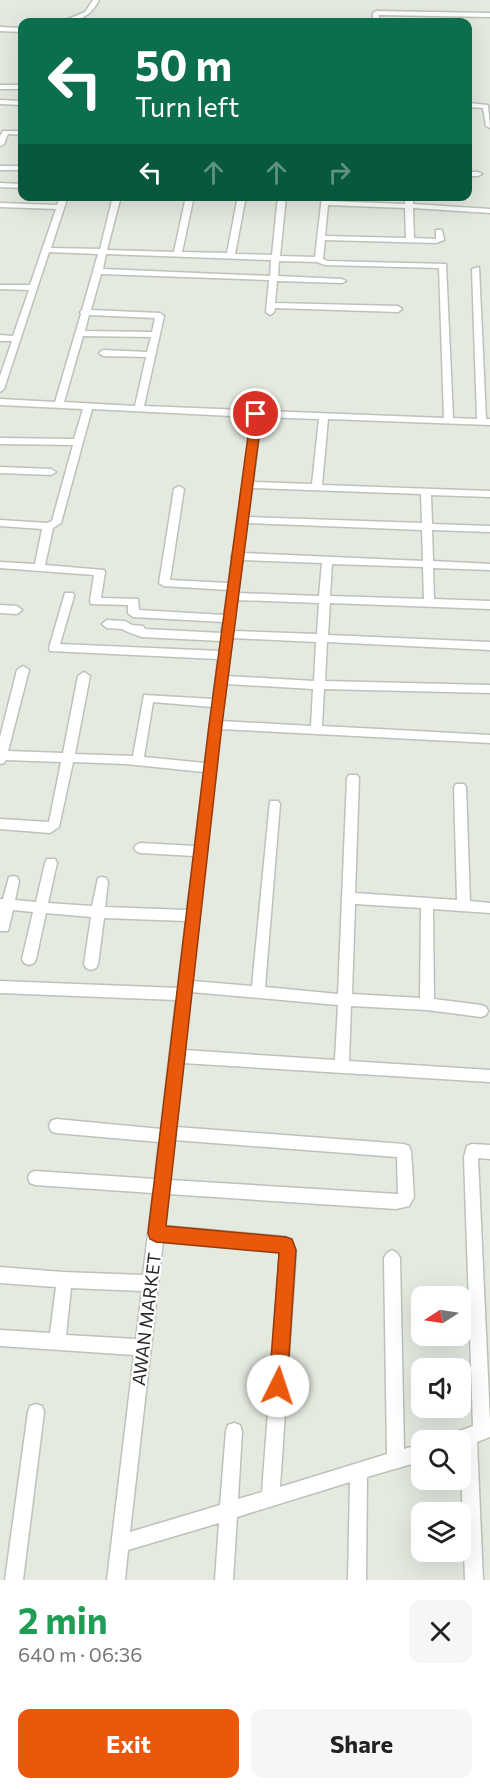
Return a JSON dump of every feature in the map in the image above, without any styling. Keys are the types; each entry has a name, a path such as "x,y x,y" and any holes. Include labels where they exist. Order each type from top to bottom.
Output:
{"street":[{"path":"79,18 90,13 96,0"},
{"path":"376,18 376,13 490,15 490,21"},
{"path":"0,29 18,30"},
{"path":"0,87 18,87"},
{"path":"0,102 18,103"},
{"path":"472,105 488,106 490,126"},
{"path":"0,144 4,132 18,133"},
{"path":"0,168 18,168"},
{"path":"472,174 478,174"},
{"path":"0,185 18,186"},
{"path":"0,389 4,365 17,339 63,201"},
{"path":"59,405 116,201"},
{"path":"178,254 189,201"},
{"path":"231,256 241,201"},
{"path":"281,201 270,308 398,309"},
{"path":"319,260 324,201"},
{"path":"367,201 490,211"},
{"path":"409,201 410,241"},
{"path":"0,205 61,207"},
{"path":"321,238 439,241 439,232"},
{"path":"48,250 275,257 319,260 325,263 443,266 449,421"},
{"path":"0,402 486,422 476,269"},
{"path":"98,271 342,281"},
{"path":"0,287 34,288"},
{"path":"84,312 160,316 139,409"},
{"path":"78,333 156,335"},
{"path":"0,338 17,339"},
{"path":"102,353 151,355"},
{"path":"0,523 48,526 56,523 88,406"},
{"name":"AWAN MARKET","path":"116,1580 215,725 256,414"},
{"path":"317,488 324,416"},
{"path":"0,441 78,442"},
{"path":"0,470 51,472"},
{"path":"247,485 490,494"},
{"path":"179,489 164,583 232,592 325,600 490,605"},
{"path":"426,491 429,603"},
{"path":"242,520 490,530"},
{"path":"39,568 48,526"},
{"path":"236,556 490,567"},
{"path":"316,732 327,561"},
{"path":"0,565 100,572 94,600 134,602 133,613 228,619"},
{"path":"69,597 54,648 224,656"},
{"path":"0,609 17,610"},
{"path":"107,624 125,625 128,629 139,629 142,633 490,646"},
{"path":"23,670 0,757 138,761 210,768"},
{"path":"0,824 53,827 84,676"},
{"path":"221,680 490,689"},
{"path":"138,761 148,698 218,703"},
{"path":"215,725 316,732 490,739"},
{"path":"342,1066 353,778"},
{"path":"460,787 464,906"},
{"path":"258,993 274,804"},
{"path":"140,848 201,851"},
{"path":"29,959 39,907 51,863"},
{"path":"3,927 5,904 13,881"},
{"path":"90,964 102,882"},
{"path":"348,898 490,908"},
{"path":"5,904 99,912 193,916"},
{"path":"427,904 427,1004"},
{"path":"0,987 258,993 427,1004 481,1011"},
{"path":"177,1056 490,1076"},
{"path":"34,1178 396,1202 404,1201 406,1197 404,1151 56,1126"},
{"path":"474,1580 471,1157 472,1151 490,1152"},
{"path":"156,1233 286,1245 288,1250 270,1499"},
{"path":"392,1258 396,1461"},
{"path":"0,1275 150,1283"},
{"path":"57,1342 63,1280"},
{"path":"0,1338 143,1348"},
{"path":"14,1580 36,1412"},
{"path":"224,1580 234,1431"},
{"path":"120,1544 411,1456"},
{"path":"357,1580 359,1471"}],"route":[{"path":"256,414 215,725 156,1233 286,1245 288,1250 278,1386"}]}
